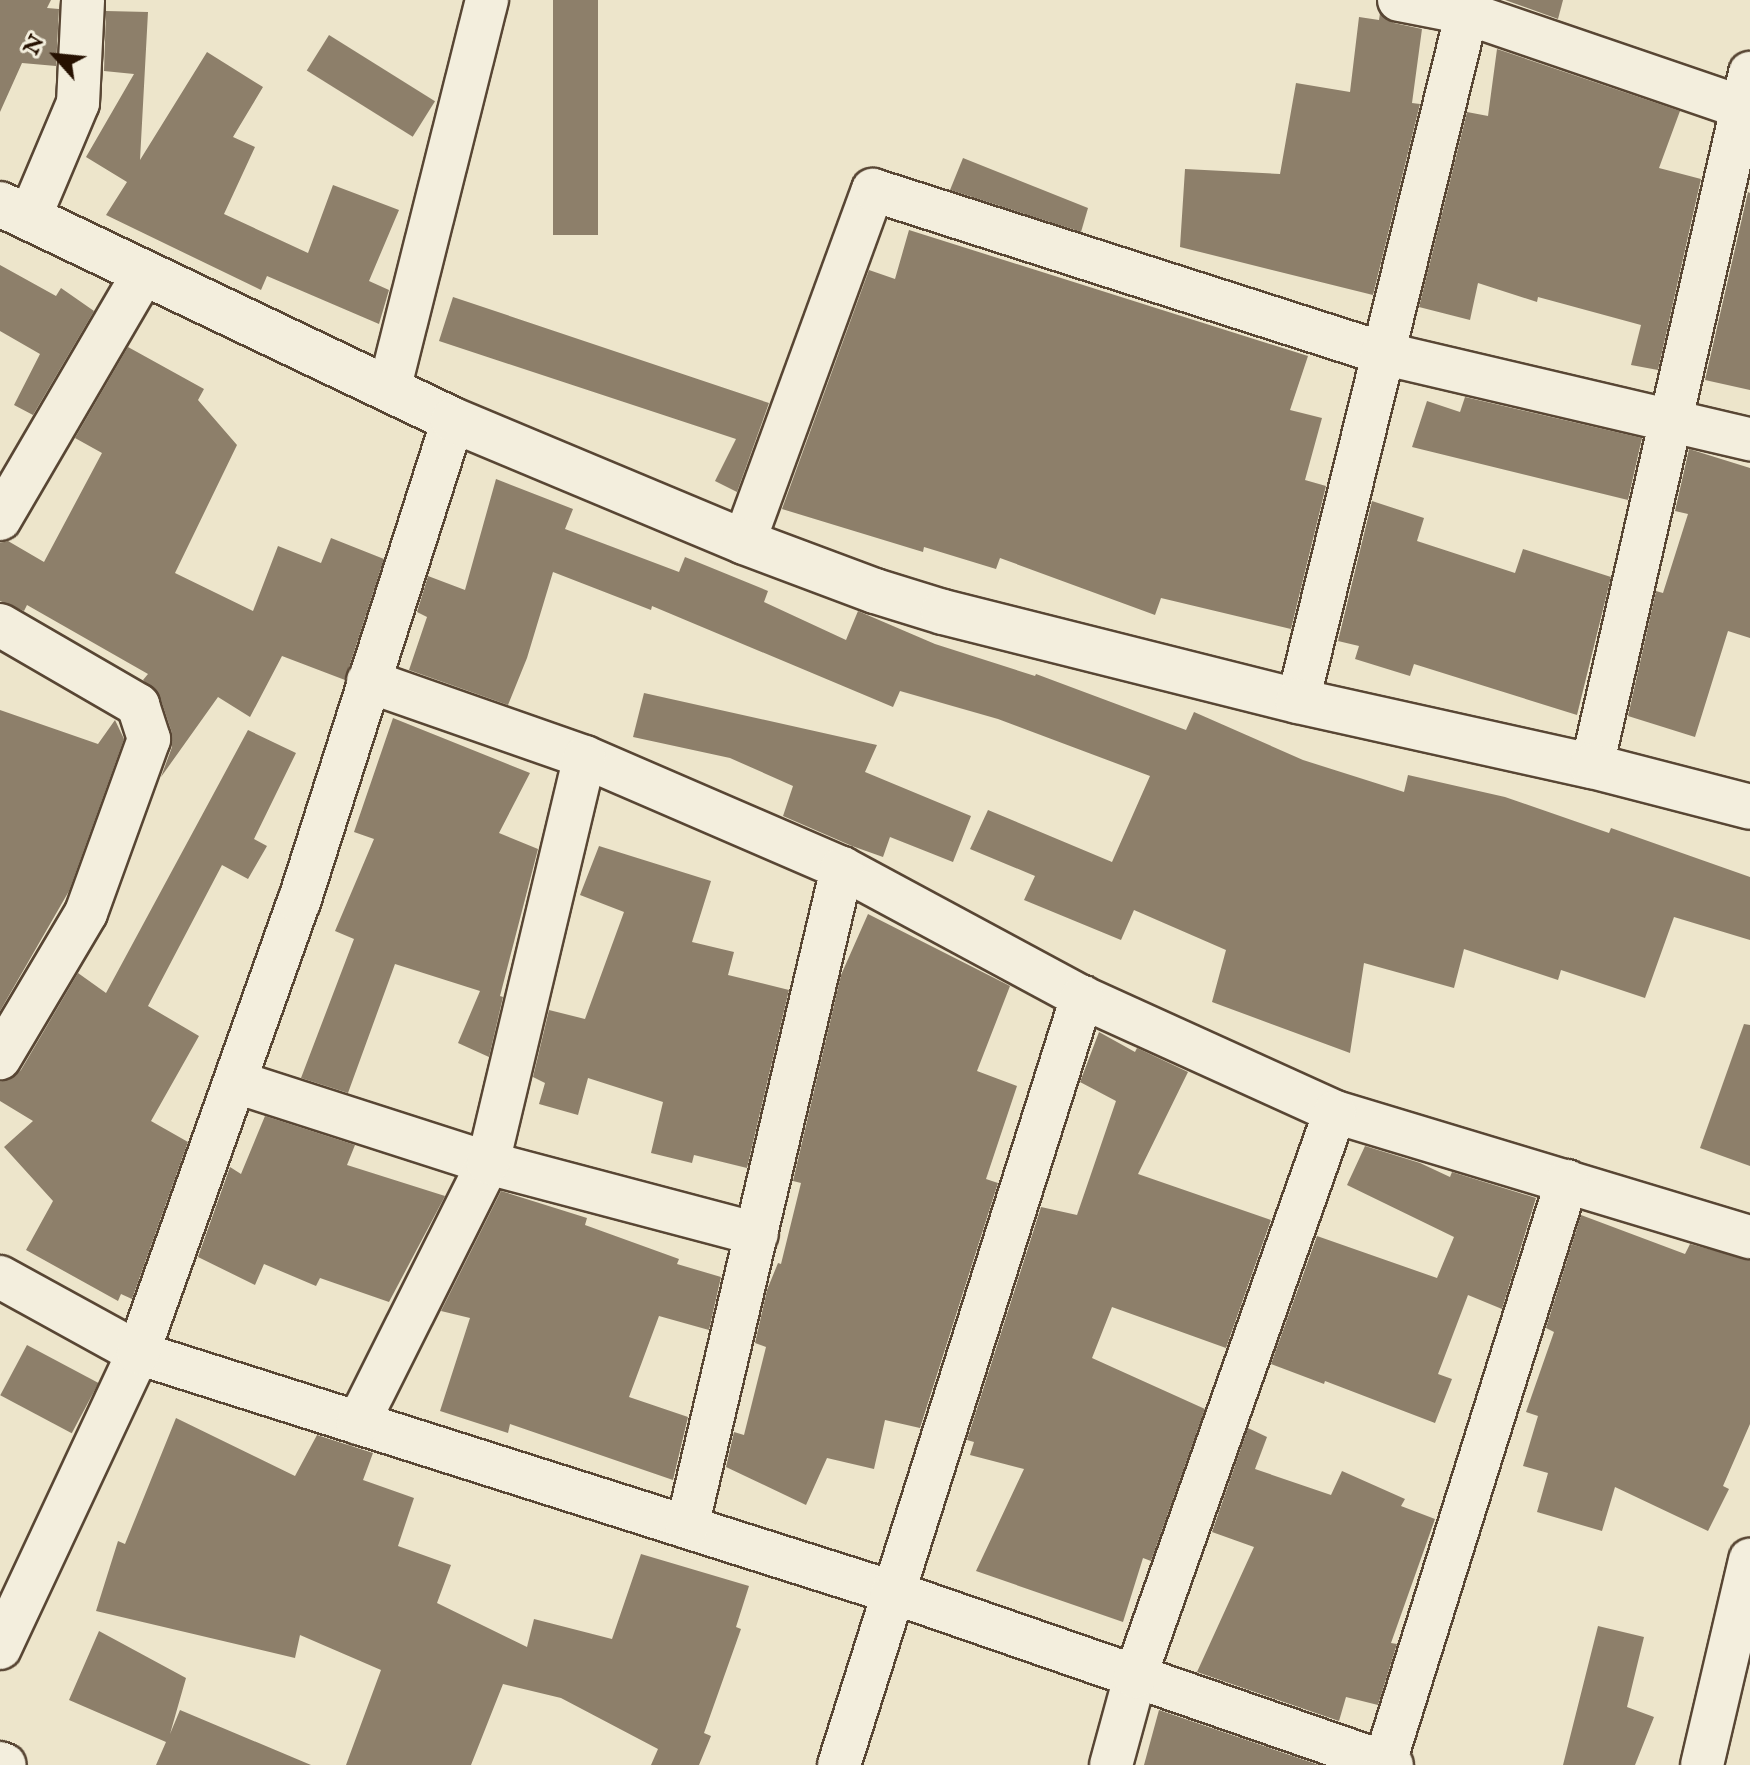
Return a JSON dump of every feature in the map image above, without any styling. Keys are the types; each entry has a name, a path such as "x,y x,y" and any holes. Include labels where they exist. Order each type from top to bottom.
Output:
{"main road":[{"path":"15,212 453,420 744,542 875,591 943,612 1298,701 1592,766 1750,807"}],"street":[{"path":"15,212 78,103 83,0"},
{"path":"389,390 487,0"},
{"path":"1399,0 1468,6 1747,97 1592,766"},
{"path":"1298,701 1468,6"},
{"path":"744,542 873,190 1382,353 1750,439"},
{"path":"0,519 144,273"},
{"path":"0,1648 138,1353 299,902 453,420"},
{"path":"0,625 138,705 149,739 86,913 0,1058"},
{"path":"368,681 585,757 842,868 1082,997 1335,1112 1750,1237"},
{"path":"358,1423 488,1163 585,757"},
{"path":"687,1527 842,868"},
{"path":"839,1765 1082,997"},
{"path":"236,1082 488,1163 757,1234"},
{"path":"1111,1765 1135,1677 1335,1112"},
{"path":"0,1277 138,1353 892,1592 1386,1764 1567,1181"},
{"path":"1702,1765 1750,1560"}],"building":[{"path":"0,0 51,0 47,8 59,9 56,66 22,63 0,112"},
{"path":"553,0 598,0 598,235 553,235"},
{"path":"1505,0 1563,0 1558,19"},
{"path":"106,11 148,12 140,160 207,52 263,87 233,137 255,147 224,214 308,253 333,185 399,210 369,281 389,290 379,324 267,276 261,290 106,215 127,182 86,157 134,74 104,71"},
{"path":"1380,13 1394,23 1422,29 1412,103 1420,104 1373,295 1180,247 1185,169 1280,174 1296,83 1350,92 1359,17 1379,20"},
{"path":"329,35 435,101 413,137 307,71"},
{"path":"1497,49 1680,111 1659,168 1701,179 1658,370 1631,365 1641,325 1538,297 1537,302 1478,283 1470,320 1419,307 1467,112 1488,116"},
{"path":"963,158 1088,208 1081,232 950,190"},
{"path":"1750,193 1750,390 1705,380"},
{"path":"909,230 1308,356 1290,410 1322,418 1305,480 1326,486 1291,629 1161,598 1155,615 1000,558 996,569 924,547 923,552 782,509 869,270 895,279"},
{"path":"0,265 56,296 61,288 94,311 33,415 14,405 40,354 0,331"},
{"path":"453,297 769,403 737,492 715,481 736,439 439,341"},
{"path":"128,347 204,389 198,400 237,445 175,573 253,611 278,546 321,563 331,538 384,559 345,680 282,656 250,717 218,697 161,777 172,747 172,733 160,697 143,680 148,674 27,605 24,611 0,601 0,543 8,541 44,562 102,453 75,438"},
{"path":"1465,397 1642,438 1628,500 1412,447 1427,401 1460,412"},
{"path":"1689,449 1750,468 1750,638 1728,631 1695,737 1628,716 1656,591 1663,593 1688,514 1675,511"},
{"path":"496,479 573,509 565,529 679,572 685,557 768,591 764,602 846,640 858,611 935,644 1036,674 1186,730 1194,712 1303,760 1404,792 1408,775 1505,797 1609,833 1611,828 1750,877 1750,940 1674,917 1645,998 1561,970 1558,980 1464,949 1454,988 1364,963 1350,1053 1212,1002 1226,950 1134,910 1121,940 1024,900 1035,876 970,849 988,810 1112,862 1150,776 998,719 900,691 893,707 652,606 651,610 553,572 527,658 508,705 409,670 427,617 417,612 428,576 465,590"},
{"path":"1372,501 1424,518 1417,541 1515,573 1523,549 1611,577 1577,715 1414,664 1410,676 1355,659 1359,646 1338,641"},
{"path":"644,693 877,745 865,772 971,816 953,862 890,837 883,857 852,846 783,816 793,786 730,758 633,737"},
{"path":"0,710 98,744 115,720 124,739 69,891 0,1011"},
{"path":"393,718 530,773 499,833 538,849 500,996 503,997 489,1057 458,1043 480,991 395,964 348,1093 301,1078 354,939 335,931 374,839 354,832"},
{"path":"248,730 296,753 254,839 267,846 248,879 222,865 148,1006 199,1036 151,1121 188,1142 132,1299 121,1294 118,1301 26,1250 53,1201 4,1147 33,1121 0,1101 0,1082 12,1078 21,1070 78,973 106,993"},
{"path":"599,846 711,881 692,942 734,952 728,975 789,990 747,1168 694,1155 692,1163 651,1153 663,1102 588,1078 578,1115 539,1104 545,1083 533,1077 549,1010 585,1019 624,912 580,895"},
{"path":"868,914 1010,986 977,1071 1017,1086 986,1179 998,1183 920,1428 885,1420 874,1469 827,1458 806,1505 726,1467 734,1432 744,1435 766,1347 755,1343 767,1290 778,1263 781,1264 801,1183 793,1181 841,975"},
{"path":"1744,1024 1750,1025 1750,1166 1700,1148"},
{"path":"1099,1032 1135,1052 1137,1048 1188,1072 1138,1174 1271,1220 1226,1348 1112,1307 1092,1358 1205,1409 1151,1561 1143,1558 1123,1622 976,1571 1024,1469 970,1455 974,1442 967,1440 1041,1207 1077,1215 1116,1101 1080,1082"},
{"path":"265,1116 355,1145 347,1165 445,1196 389,1302 320,1278 316,1286 264,1264 255,1285 198,1257 230,1167 241,1174"},
{"path":"1365,1146 1420,1163 1450,1177 1452,1172 1536,1198 1502,1309 1468,1295 1438,1374 1452,1379 1435,1423 1271,1364 1317,1236 1437,1278 1454,1237 1347,1185"},
{"path":"501,1191 587,1218 585,1225 679,1259 677,1264 721,1277 709,1330 659,1316 629,1397 688,1417 673,1480 510,1424 508,1433 440,1411 470,1318 441,1311"},
{"path":"1581,1215 1685,1254 1690,1244 1750,1260 1750,1424 1723,1486 1729,1489 1708,1531 1615,1487 1602,1531 1537,1512 1548,1473 1523,1466 1538,1416 1526,1412 1554,1332 1546,1328"},
{"path":"27,1345 99,1383 72,1433 0,1395"},
{"path":"176,1418 295,1476 317,1435 373,1453 363,1480 414,1498 398,1546 451,1565 437,1603 527,1647 534,1619 612,1639 641,1554 749,1586 736,1627 741,1629 704,1733 711,1736 699,1765 651,1765 658,1749 561,1698 503,1684 471,1765 346,1765 381,1670 300,1635 295,1658 96,1611 118,1541 125,1544"},
{"path":"1248,1428 1267,1437 1255,1469 1331,1495 1342,1471 1405,1499 1401,1506 1435,1519 1391,1643 1397,1644 1378,1705 1346,1697 1339,1721 1197,1672 1254,1547 1212,1532"},
{"path":"1598,1626 1644,1637 1627,1707 1654,1717 1635,1765 1563,1765"},
{"path":"99,1631 186,1678 170,1734 180,1710 311,1765 156,1765 166,1742 69,1700"},
{"path":"1159,1710 1319,1765 1144,1765"}]}
